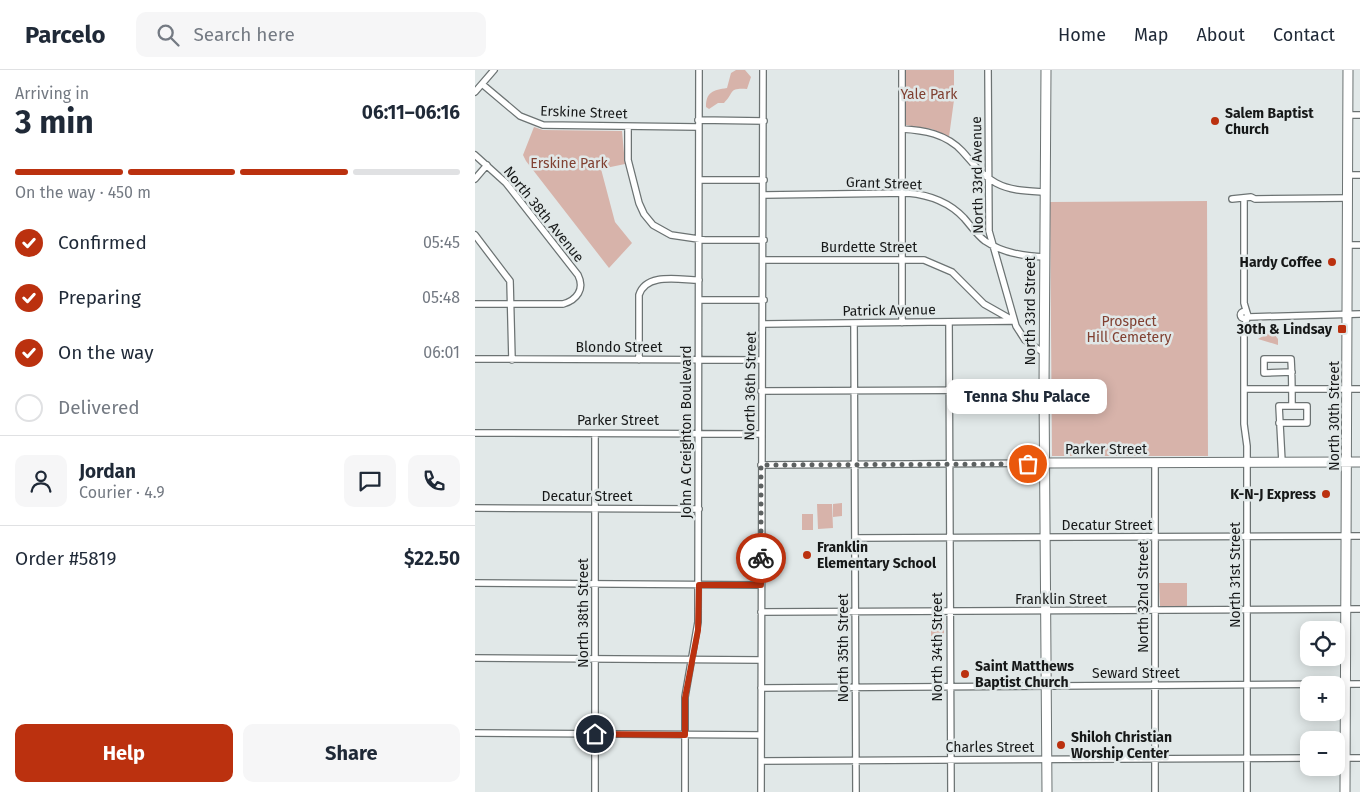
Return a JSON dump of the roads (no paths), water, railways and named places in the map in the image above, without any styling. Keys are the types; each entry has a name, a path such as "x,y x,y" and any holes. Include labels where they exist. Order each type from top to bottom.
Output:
{"street":[{"path":"475,92 494,70"},
{"name":"John A Creighton Boulevard","path":"685,792 685,698 698,630 699,585 699,70"},
{"name":"North 36th Street","path":"761,792 761,391 764,324 763,70"},
{"path":"902,70 902,323"},
{"name":"North 33rd Avenue","path":"988,70 988,219 992,245 1014,321 1025,340 1044,353"},
{"name":"North 33rd Street","path":"1046,70 1044,464 1047,792"},
{"name":"North 30th Street","path":"1345,684 1348,609 1348,70"},
{"name":"Erskine Street","path":"482,84 520,116 536,124 551,126 628,127 764,121"},
{"path":"1348,115 1360,115"},
{"path":"628,127 628,160 644,214 653,225 665,232 699,239 764,240"},
{"path":"902,129 928,132 945,139 961,150 988,178 1009,188 1045,192"},
{"name":"North 38th Avenue","path":"475,155 506,183 577,275 581,284 577,295 571,301 563,304 512,304"},
{"path":"475,179 487,165"},
{"path":"1348,175 1360,175"},
{"path":"699,180 764,180"},
{"name":"Grant Street","path":"763,195 902,193 925,196 946,204 992,245 1015,254 1045,257"},
{"path":"1224,199 1251,197 1255,199"},
{"path":"1232,199 1244,201 1255,199 1348,198"},
{"name":"North 31st Street","path":"1244,201 1244,389 1247,463 1248,610 1247,792"},
{"path":"475,234 511,281 512,360"},
{"path":"1348,245 1360,245"},
{"name":"Burdette Street","path":"764,260 901,258 925,260 945,268 959,278 984,304 1014,321"},
{"path":"639,360 639,294 642,287 652,280 699,280"},
{"path":"699,300 764,300"},
{"path":"475,304 512,304"},
{"path":"1245,315 1360,314"},
{"name":"Patrick Avenue","path":"764,324 1014,321"},
{"name":"North 34th Street","path":"949,322 951,792"},
{"name":"North 35th Street","path":"854,323 856,792"},
{"name":"Blondo Street","path":"475,359 763,360"},
{"path":"1291,372 1264,373 1264,359 1291,359 1292,406"},
{"path":"1244,389 1360,389"},
{"path":"761,391 1044,390"},
{"path":"1279,423 1307,423 1307,406 1279,406 1279,423 1282,462"},
{"name":"Parker Street","path":"475,433 761,434"},
{"name":"North 38th Street","path":"595,434 595,792"},
{"name":"Parker Street","path":"761,465 1360,462"},
{"name":"North 32nd Street","path":"1155,463 1155,792"},
{"name":"Decatur Street","path":"475,508 699,509"},
{"name":"Decatur Street","path":"855,538 1360,536"},
{"path":"475,583 761,585"},
{"name":"Franklin Street","path":"761,612 1360,609"},
{"path":"475,658 761,660"},
{"name":"Seward Street","path":"761,688 1300,684"},
{"name":"Seward Street","path":"1345,684 1360,684"},
{"path":"475,734 761,735"},
{"name":"Charles Street","path":"761,761 1300,758"},
{"path":"1345,758 1360,758"},
{"name":"North 30th Street","path":"1343,776 1345,792"}],"place":[{"name":"Salem Baptist Church","path":"1215,121"},
{"name":"Hardy Coffee","path":"1332,262"},
{"name":"30th & Lindsay","path":"1342,329"},
{"name":"Tenna Shu Palace","path":"1028,464"},
{"name":"K-N-J Express","path":"1326,494"},
{"name":"Franklin Elementary School","path":"807,555"},
{"name":"Saint Matthews Baptist Church","path":"965,674"},
{"name":"Shiloh Christian Worship Center","path":"1061,745"}],"park label":[{"name":"Yale Park","path":"929,94"},
{"name":"Erskine Park","path":"569,163"},
{"name":"Prospect Hill Cemetery","path":"1129,330"}]}
